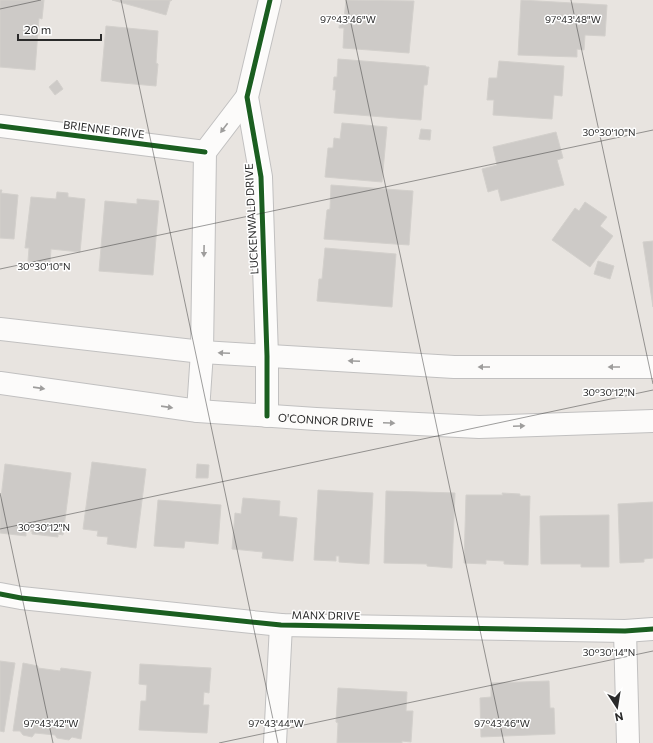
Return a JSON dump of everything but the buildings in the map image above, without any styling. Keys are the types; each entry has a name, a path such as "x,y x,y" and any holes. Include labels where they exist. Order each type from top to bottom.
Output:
{"street":[{"name":"LUCKENWALD DRIVE","path":"267,416 267,356 261,177 247,97 270,0"},
{"name":"LUCKENWALD DRIVE","path":"205,152 247,97"},
{"name":"BRIENNE DRIVE","path":"0,126 205,152"},
{"path":"198,411 202,352 205,152"},
{"path":"0,329 202,352 454,367 653,367"},
{"name":"O'CONNOR DRIVE","path":"0,383 198,411 267,416 479,427 653,421"},
{"name":"MANX DRIVE","path":"0,594 21,598 281,624 625,631 653,629"},
{"path":"274,743 281,624"},
{"path":"625,631 628,743"}],"cycle path":[{"path":"267,416 267,356 261,177 247,97 270,0"},
{"path":"0,126 205,152"},
{"path":"0,594 21,598 281,625 625,631 653,629"}]}
